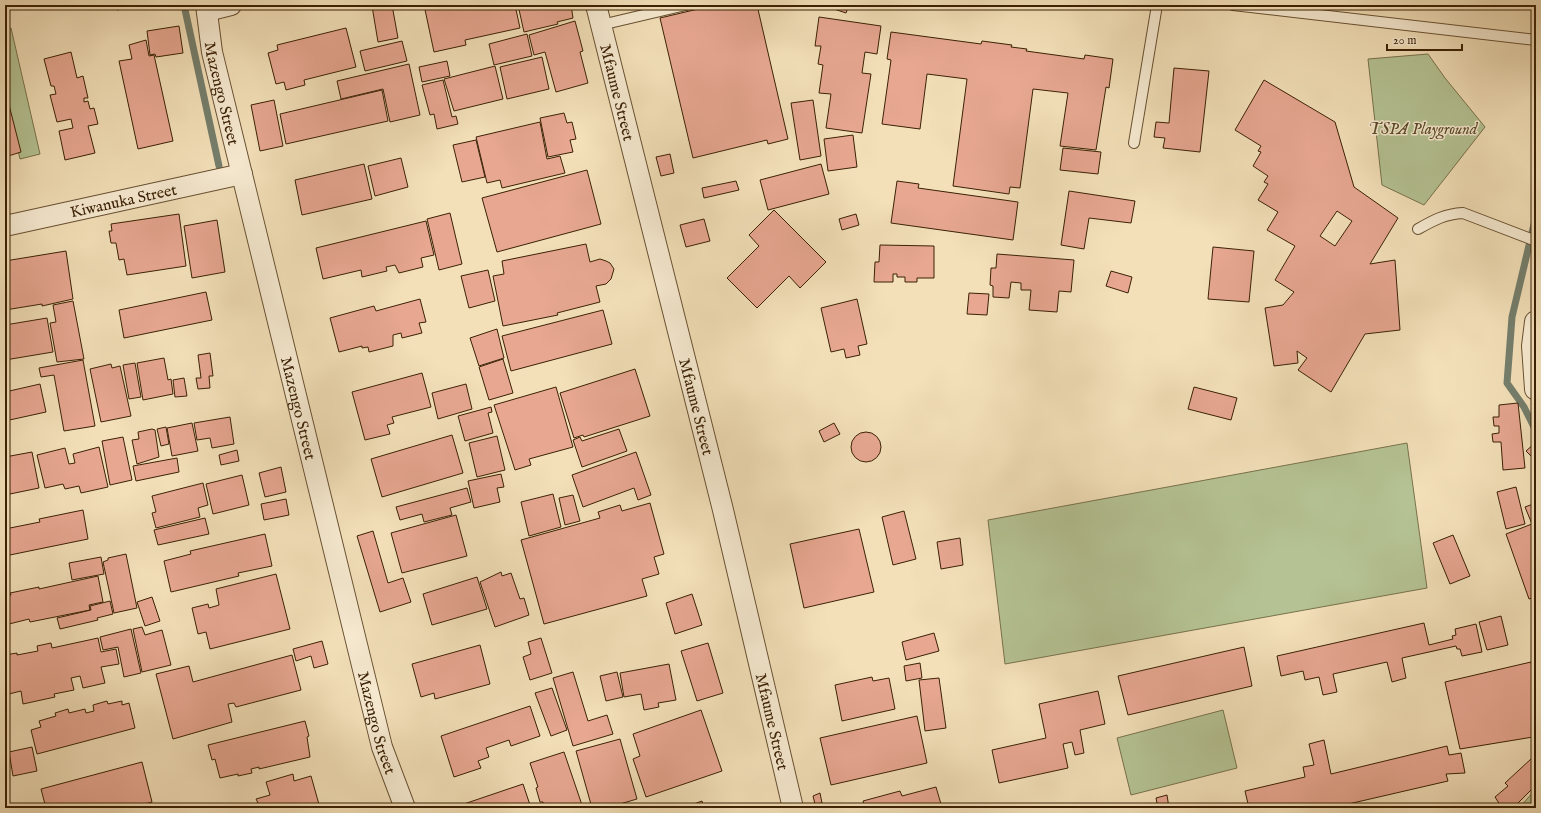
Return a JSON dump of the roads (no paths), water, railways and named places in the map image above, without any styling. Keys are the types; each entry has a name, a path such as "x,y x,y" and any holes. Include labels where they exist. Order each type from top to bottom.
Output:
{"street":[{"path":"207,8 231,5"},
{"name":"Mfaume Street","path":"596,5 723,510 794,808"},
{"name":"Mazengo Street","path":"207,8 212,52 382,747 405,808"},
{"name":"Kiwanuka Street","path":"5,226 25,223 242,174"},
{"path":"1536,322 1532,346 1536,389"}],"lane":[{"path":"601,25 686,5"},
{"path":"1134,143 1157,5"},
{"path":"1233,5 1536,40"},
{"path":"1317,5 1323,15"},
{"path":"1418,229 1438,218 1450,214 1463,213 1536,241"}],"waterway":[{"path":"184,5 219,166"},
{"path":"1536,216 1512,317 1507,383 1524,407 1536,431"}],"park label":[{"name":"TSPA Playground","path":"1423,128"}]}
